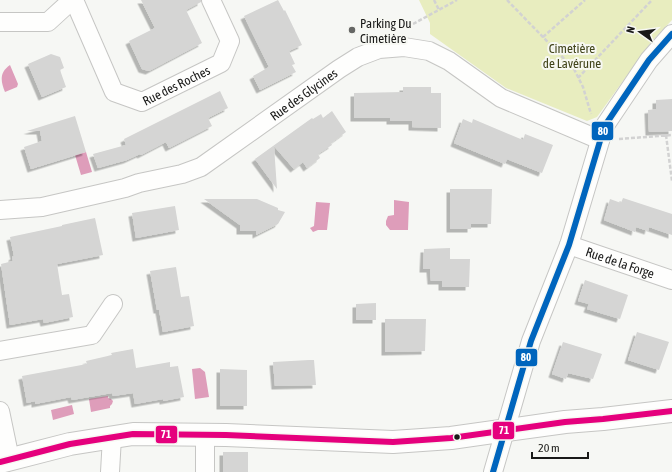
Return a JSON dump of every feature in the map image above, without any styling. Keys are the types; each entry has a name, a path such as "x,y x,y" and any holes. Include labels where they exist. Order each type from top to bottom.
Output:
{"street":[{"name":"Rue des Roches","path":"73,0 114,92 142,102 221,63 230,41 211,0"},
{"path":"0,22 48,22 73,0"},
{"path":"493,472 532,341 569,245 601,135 606,124 649,60 672,34"},
{"name":"Rue des Glycines","path":"0,210 42,207 182,174 201,167 339,68 358,57 379,49 404,47 429,51 449,61 501,98 601,135"},
{"name":"Rue de la Forge","path":"569,245 672,280"},
{"path":"0,351 92,334 112,304"},
{"path":"0,411 5,461 70,444 112,436 133,434 226,435 393,442 451,438 565,422 603,420 672,411"},
{"path":"205,435 205,472"},
{"path":"110,472 112,436"}],"path":[{"path":"434,0 438,10"},
{"path":"413,24 457,0"},
{"path":"507,0 574,69 583,87 592,119 601,135 616,139 672,135"},
{"path":"543,37 585,0"},
{"path":"578,78 652,0"},
{"path":"666,135 672,181"}],"green space":[{"name":"Cimetière de Lavérune","path":"419,0 672,0 672,20 652,41 597,117 587,121 506,88 430,34 430,23"}],"shaded area":[{"path":"10,65 18,84 17,87 5,92 2,84 2,77 4,70"},
{"path":"86,152 92,172 81,175 75,155"},
{"path":"394,200 409,202 408,230 390,230 386,225 388,216 394,215"},
{"path":"316,202 330,203 327,230 318,230 313,232 310,228 314,226"},
{"path":"200,368 205,372 209,397 195,399 192,369"},
{"path":"108,396 108,398 113,401 110,408 91,412 89,399"},
{"path":"72,405 74,414 53,420 51,410"}],"building":[{"path":"141,0 201,0 201,2 186,10 202,43 149,71 142,69 129,41 155,28"},
{"path":"278,0 284,11 285,10 302,45 289,51 295,64 292,65 296,72 260,90 253,76 269,67 244,16"},
{"path":"51,54 60,57 64,68 60,70 66,87 42,97 28,64"},
{"path":"403,87 431,87 431,93 441,93 441,128 412,127 412,121 390,121 390,118 354,118 354,93 403,92"},
{"path":"220,91 228,108 208,118 212,126 169,148 166,142 141,155 140,154 127,160 98,168 93,154 126,145 124,139"},
{"path":"672,99 672,131 649,132 648,110 656,109 656,100"},
{"path":"332,111 346,132 331,143 332,145 318,154 320,158 307,168 303,162 294,169 274,146 277,189 255,159 312,118 313,119 321,114 323,118"},
{"path":"75,116 86,152 31,169 24,147 42,141 40,131 27,131"},
{"path":"463,119 472,123 473,119 523,140 525,134 553,145 542,173 507,159 505,164 454,143"},
{"path":"450,189 492,189 491,224 471,224 471,229 450,229"},
{"path":"623,198 672,214 672,235 649,227 648,231 636,227 635,232 604,220 610,199 621,203"},
{"path":"204,199 257,199 285,212 278,224 256,235 256,231 240,231 240,225"},
{"path":"175,206 179,230 136,238 132,213"},
{"path":"95,218 103,255 57,264 62,295 69,294 73,317 44,323 43,319 10,325 1,264 13,261 12,257 14,256 10,237"},
{"path":"450,248 450,259 470,259 469,287 442,287 442,281 431,281 430,269 423,269 424,249"},
{"path":"176,267 181,297 189,296 194,326 163,332 159,310 157,310 150,271"},
{"path":"585,280 628,295 620,319 587,309 589,304 578,301"},
{"path":"376,303 376,320 356,320 356,304"},
{"path":"385,319 426,319 425,351 385,352"},
{"path":"637,332 669,342 659,370 628,360"},
{"path":"563,342 602,354 593,379 568,373 566,379 552,374"},
{"path":"133,349 136,368 170,362 170,367 178,366 184,397 135,404 133,393 113,396 112,393 72,400 71,397 35,404 35,401 27,403 22,376 87,364 86,361 112,355 111,353"},
{"path":"314,360 316,385 275,386 273,362"},
{"path":"220,369 247,370 247,406 220,406"},
{"path":"223,452 248,452 248,472 223,472"}],"transit line":[{"name":"80","path":"493,472 531,341 569,245 603,131 606,124 649,60 672,34"},
{"name":"71","path":"0,462 70,444 133,434 226,435 393,442 451,438 565,422 672,411"}],"place":[{"name":"Parking Du Cimetière","path":"352,30"}]}
